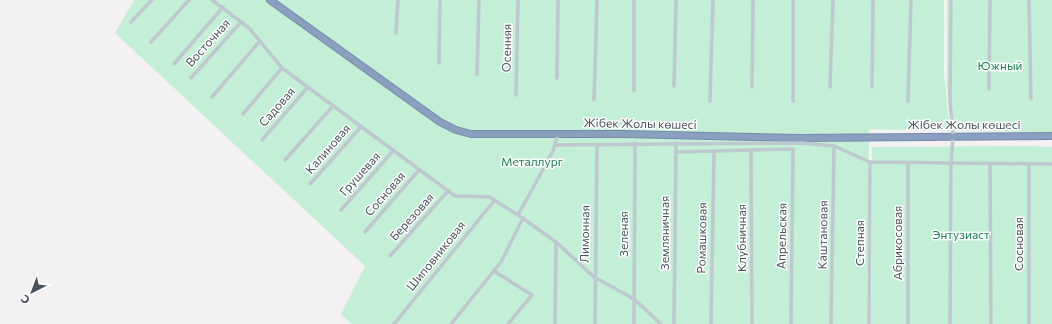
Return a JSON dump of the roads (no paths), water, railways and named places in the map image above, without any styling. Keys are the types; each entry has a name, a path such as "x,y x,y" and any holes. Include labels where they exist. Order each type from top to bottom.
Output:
{"highway":[{"name":"Жібек Жолы көшесі","path":"270,0 440,122 456,130 471,134 799,138 1052,136"}],"street":[{"path":"131,22 152,0"},
{"path":"151,42 188,0"},
{"path":"212,0 249,28 282,68 448,191 455,196 489,197 523,218 556,242 594,277 634,299 661,324"},
{"path":"396,33 398,0"},
{"path":"439,64 440,0"},
{"path":"477,76 479,0"},
{"name":"Осенняя","path":"516,95 518,0"},
{"path":"556,78 558,0"},
{"path":"594,100 597,0"},
{"path":"634,0 634,91"},
{"path":"674,86 676,0"},
{"path":"710,101 713,0"},
{"path":"752,87 753,0"},
{"path":"792,101 793,0"},
{"path":"830,87 833,0"},
{"path":"872,87 873,0"},
{"path":"908,101 911,0"},
{"path":"950,324 951,163 953,136 950,101 951,0"},
{"path":"989,89 990,0"},
{"path":"1029,0 1031,99"},
{"name":"Восточная","path":"174,64 223,7"},
{"name":"Восточная","path":"191,78 241,22"},
{"path":"212,97 260,41"},
{"path":"243,114 282,68"},
{"name":"Садовая","path":"262,140 308,87"},
{"path":"285,160 333,106"},
{"name":"Калиновая","path":"310,184 361,127"},
{"path":"518,215 555,145 558,134"},
{"path":"555,145 803,142 834,146 870,162 1052,164"},
{"name":"Земляничная","path":"674,324 676,143"},
{"name":"Лимонная","path":"595,324 594,277 597,144"},
{"name":"Зеленая","path":"634,324 635,144"},
{"name":"Каштановая","path":"831,324 834,146"},
{"name":"Апрельская","path":"751,151 792,149 791,324"},
{"name":"Грушевая","path":"341,210 394,151"},
{"path":"676,152 751,151"},
{"name":"Клубничная","path":"751,151 752,324"},
{"name":"Ромашковая","path":"711,324 714,152"},
{"name":"Степная","path":"870,162 870,324"},
{"name":"Абрикосовая","path":"908,163 908,324"},
{"path":"990,163 991,324"},
{"name":"Сосновая","path":"1029,164 1029,324"},
{"name":"Сосновая","path":"365,232 419,170"},
{"name":"Березовая","path":"390,256 448,191"},
{"name":"Шиповниковая","path":"394,324 494,201"},
{"path":"451,324 494,271 512,241 523,218"},
{"path":"555,324 556,242"},
{"path":"494,271 532,295 508,324"}],"park label":[{"name":"Южный","path":"1000,66"},
{"name":"Металлург","path":"532,162"},
{"name":"Энтузиаст","path":"961,235"}]}
